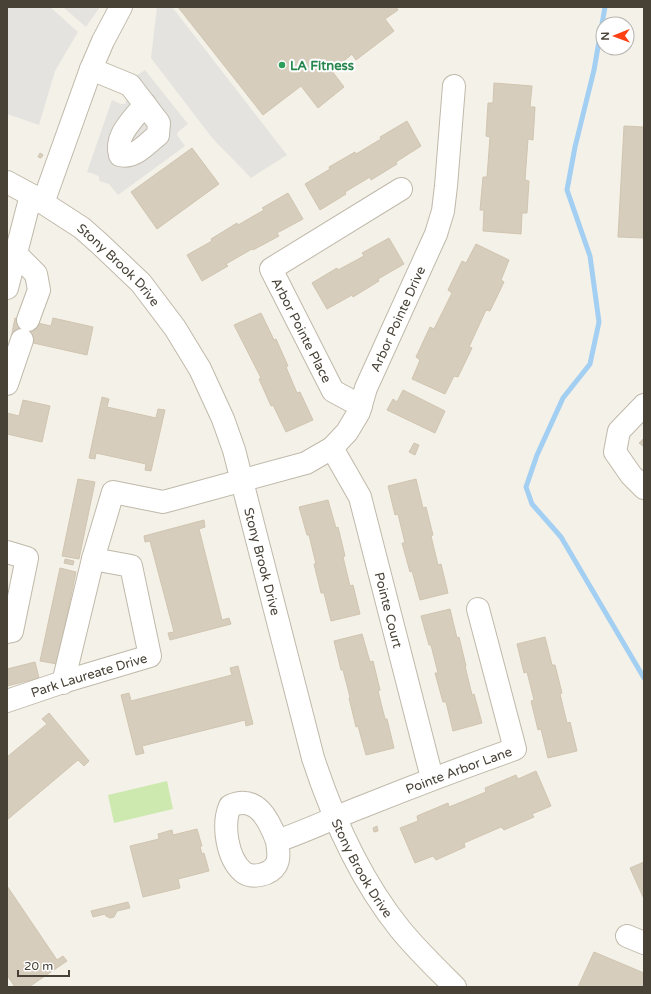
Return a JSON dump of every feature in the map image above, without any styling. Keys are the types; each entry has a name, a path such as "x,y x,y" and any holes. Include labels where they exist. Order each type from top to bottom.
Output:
{"street":[{"path":"7,288 11,253 37,199 103,41 121,7"},
{"path":"91,70 130,85 145,104"},
{"name":"Arbor Pointe Drive","path":"242,481 306,463 332,448 347,432 361,406 366,388 436,234 442,217 454,86"},
{"name":"Stony Brook Drive","path":"7,182 82,228 100,244 140,283 175,328 200,369 223,419 234,450 313,758 323,789 347,846 367,882 399,928 418,950 455,987"},
{"name":"Arbor Pointe Place","path":"361,406 333,391 271,269 401,189"},
{"path":"7,384 39,290 36,274 11,253"},
{"path":"644,405 619,431 615,452 631,475 644,488"},
{"name":"Pointe Court","path":"332,448 360,497 432,778"},
{"path":"63,683 93,559 113,492 163,502 242,481"},
{"path":"7,552 27,558 12,631 7,632"},
{"name":"Park Laureate Drive","path":"7,701 150,656 131,566 93,559"},
{"name":"Pointe Arbor Lane","path":"277,841 316,827 335,817 432,778 515,749 478,609"}],"green space":[{"path":"167,781 173,809 114,823 108,795"}],"shaded area":[{"path":"7,7 50,7 78,32 55,71 39,125 7,114"},
{"path":"63,7 100,7 86,27"},
{"path":"157,7 172,7 287,155 251,178 213,139 151,58"},
{"path":"145,70 188,124 178,132 177,135 185,146 118,195 109,184 99,181 99,177 97,175 87,172 112,100 125,104 136,76"}],"building":[{"name":"LA Fitness","path":"178,7 396,7 398,10 385,19 394,31 356,60 352,54 332,71 344,87 318,108 301,86 263,115"},
{"path":"494,83 532,86 530,107 535,107 533,140 528,139 525,180 529,181 527,213 522,213 521,234 483,231 484,210 480,210 483,177 487,177 490,137 486,136 488,103 493,103"},
{"path":"407,121 421,146 396,162 397,164 371,180 370,177 345,192 346,194 320,210 305,184 330,169 329,167 355,152 356,154 381,139 380,137"},
{"path":"624,126 644,127 644,238 618,237"},
{"path":"192,148 219,184 157,229 131,192"},
{"path":"40,153 43,155 41,158 38,157"},
{"path":"288,193 303,219 277,233 279,236 226,264 228,266 202,281 187,255 212,241 211,239 237,223 238,225 264,210 262,208"},
{"path":"389,238 404,264 378,279 379,281 353,297 352,295 327,309 312,283 337,268 338,270 364,256 362,253"},
{"path":"476,244 509,260 501,280 504,282 490,311 486,310 469,347 472,348 458,377 454,376 445,394 412,379 420,360 416,357 430,327 434,329 452,293 448,290 462,261 466,263"},
{"path":"261,313 274,340 276,339 288,366 286,367 297,393 300,392 313,420 286,432 273,405 271,406 259,379 261,378 234,325"},
{"path":"15,318 51,326 53,318 93,327 87,355 11,338"},
{"path":"403,390 445,411 435,433 387,410 393,399 397,402"},
{"path":"102,397 109,399 107,407 156,418 158,409 165,410 151,471 145,470 146,464 96,453 95,459 89,458"},
{"path":"23,400 50,406 42,442 7,434 7,413 19,416"},
{"path":"644,438 644,447 639,443"},
{"path":"414,443 419,445 415,455 409,452"},
{"path":"78,479 95,482 79,559 62,556"},
{"path":"416,479 423,508 426,507 438,565 441,564 448,593 420,600 402,543 405,543 398,514 395,515 388,486"},
{"path":"328,500 336,528 338,527 350,586 353,585 360,614 331,621 324,593 321,593 309,535 307,535 299,507"},
{"path":"204,520 205,527 199,529 222,620 229,618 231,624 170,640 168,633 174,632 150,541 145,542 144,536"},
{"path":"65,559 74,561 73,565 64,563"},
{"path":"60,568 76,572 57,664 40,661"},
{"path":"450,609 457,638 459,637 472,695 474,694 482,723 453,731 446,702 443,702 435,673 438,673 431,645 429,645 421,616"},
{"path":"362,634 370,662 373,661 380,690 378,691 394,748 366,755 358,726 356,727 350,697 343,670 341,670 334,641"},
{"path":"545,637 552,665 555,665 567,723 570,722 577,751 548,758 541,729 538,730 531,701 534,700 527,672 524,673 517,644"},
{"path":"35,662 39,678 7,686 7,669"},
{"path":"238,666 253,724 246,726 245,720 142,746 144,753 136,755 121,695 129,693 131,701 232,675 230,668"},
{"path":"49,713 89,761 84,766 78,760 7,820 7,757 47,724 42,719"},
{"path":"536,771 551,806 532,814 534,817 504,830 501,827 464,843 465,847 436,860 433,856 415,863 400,828 418,821 417,816 448,803 449,807 486,792 485,788 516,775 518,779"},
{"path":"377,826 378,831 374,832 373,828"},
{"path":"197,829 202,846 200,847 202,854 204,853 209,871 178,879 180,888 143,897 130,846 159,839 158,834 172,830 173,835"},
{"path":"644,862 644,899 630,868"},
{"path":"7,886 57,960 63,956 67,961 29,987 15,987 7,975"},
{"path":"128,902 130,908 117,911 114,917 110,918 105,914 93,917 91,911"},
{"path":"594,952 644,973 644,987 578,987"}],"waterway":[{"path":"605,7 594,70 575,147 567,190 590,256 599,322 590,364 563,398 537,455 526,487 532,504 561,537 644,678"}],"place":[{"name":"LA Fitness","path":"282,65"}]}
